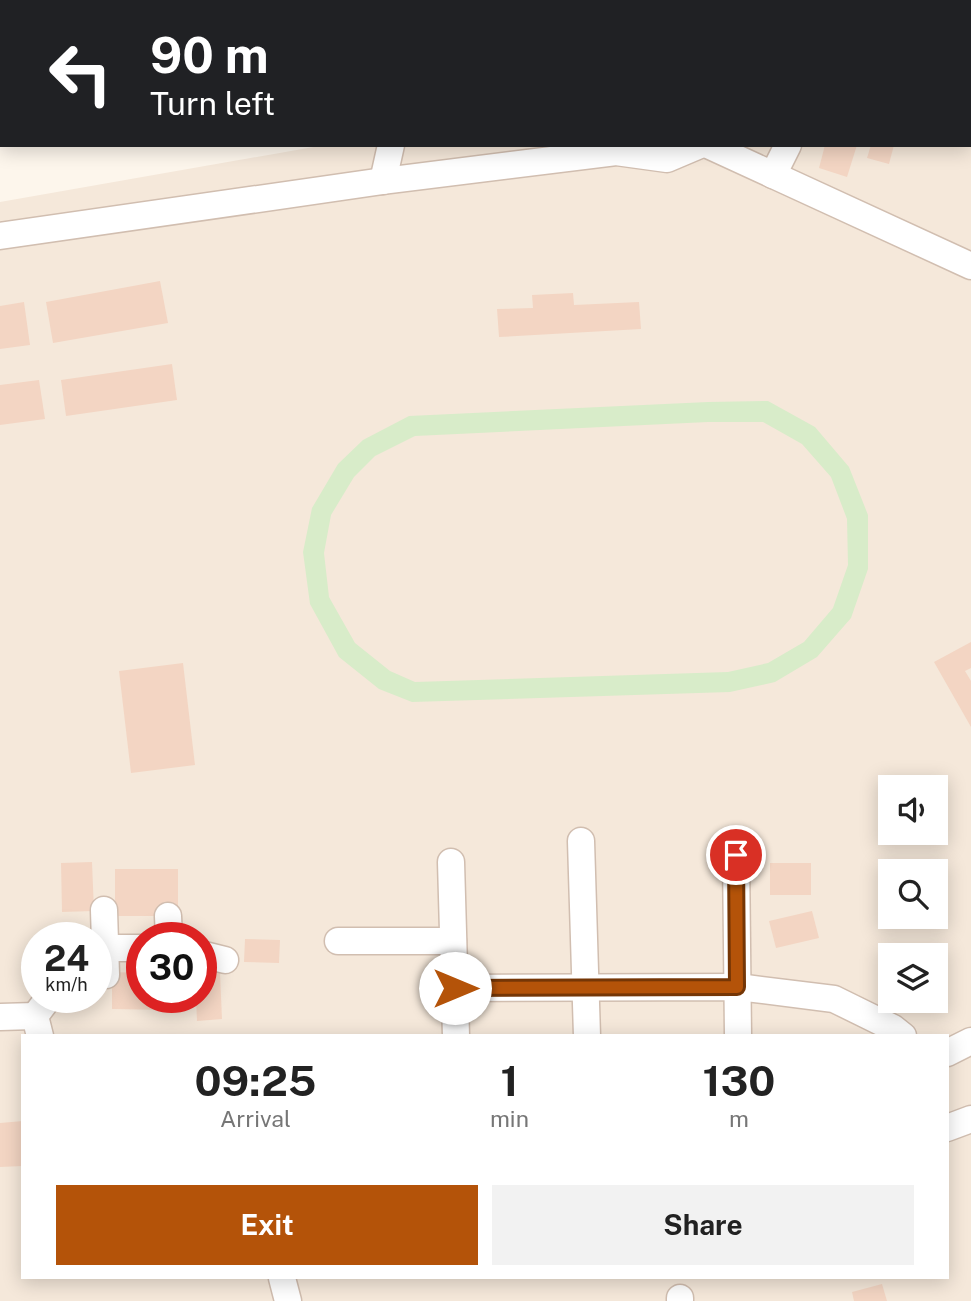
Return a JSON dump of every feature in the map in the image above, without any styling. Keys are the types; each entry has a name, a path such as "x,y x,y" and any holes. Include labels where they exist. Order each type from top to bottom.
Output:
{"street":[{"path":"383,181 391,147"},
{"path":"0,236 383,181 616,152 667,159 695,147"},
{"path":"712,147 971,266"},
{"path":"773,175 787,147"},
{"path":"581,841 587,1034"},
{"path":"736,855 738,1034"},
{"path":"451,862 456,1034"},
{"path":"103,922 104,909"},
{"path":"338,941 453,941"},
{"path":"455,988 737,987 834,999 900,1034"},
{"path":"0,1017 41,1016"},
{"path":"949,1052 971,1041"},
{"path":"949,1127 971,1119"},
{"path":"282,1279 288,1301"}],"shaded area":[{"path":"314,147 971,147 971,1301 0,1301 0,202"}],"green space":[{"path":"768,401 815,427 849,467 868,515 868,569 851,618 817,657 775,682 730,692 412,702 379,689 339,657 310,604 303,552 312,508 338,464 363,440 409,416","holes":["708,422 763,422 802,444 831,477 847,519 848,565 833,608 804,642 768,663 728,672 415,682 390,671 355,643 329,597 324,553 331,515 354,477 375,456 415,436"]}],"building":[{"path":"824,147 856,147 847,177 819,168"},
{"path":"870,147 893,147 889,164 867,158"},
{"path":"160,281 168,323 53,343 46,302"},
{"path":"573,293 574,305 639,302 641,329 499,337 497,309 533,308 532,295"},
{"path":"24,302 30,345 0,349 0,306"},
{"path":"172,364 177,400 66,416 61,380"},
{"path":"39,380 45,419 0,425 0,385"},
{"path":"971,642 971,668 965,671 971,681 971,727 934,662"},
{"path":"183,663 195,765 131,773 119,671"},
{"path":"92,862 94,911 62,912 61,863"},
{"path":"770,863 811,863 811,895 770,895"},
{"path":"115,869 178,869 178,916 115,916"},
{"path":"812,911 819,938 776,948 769,921"},
{"path":"245,939 280,940 279,963 244,962"},
{"path":"112,972 126,972 126,1009 112,1009"},
{"path":"217,973 220,973 222,1019 197,1021 197,1013 217,1013"},
{"path":"21,1121 21,1166 0,1167 0,1123"},
{"path":"882,1284 887,1301 854,1301 852,1292"}],"route":[{"path":"455,988 737,987 736,855"}]}
